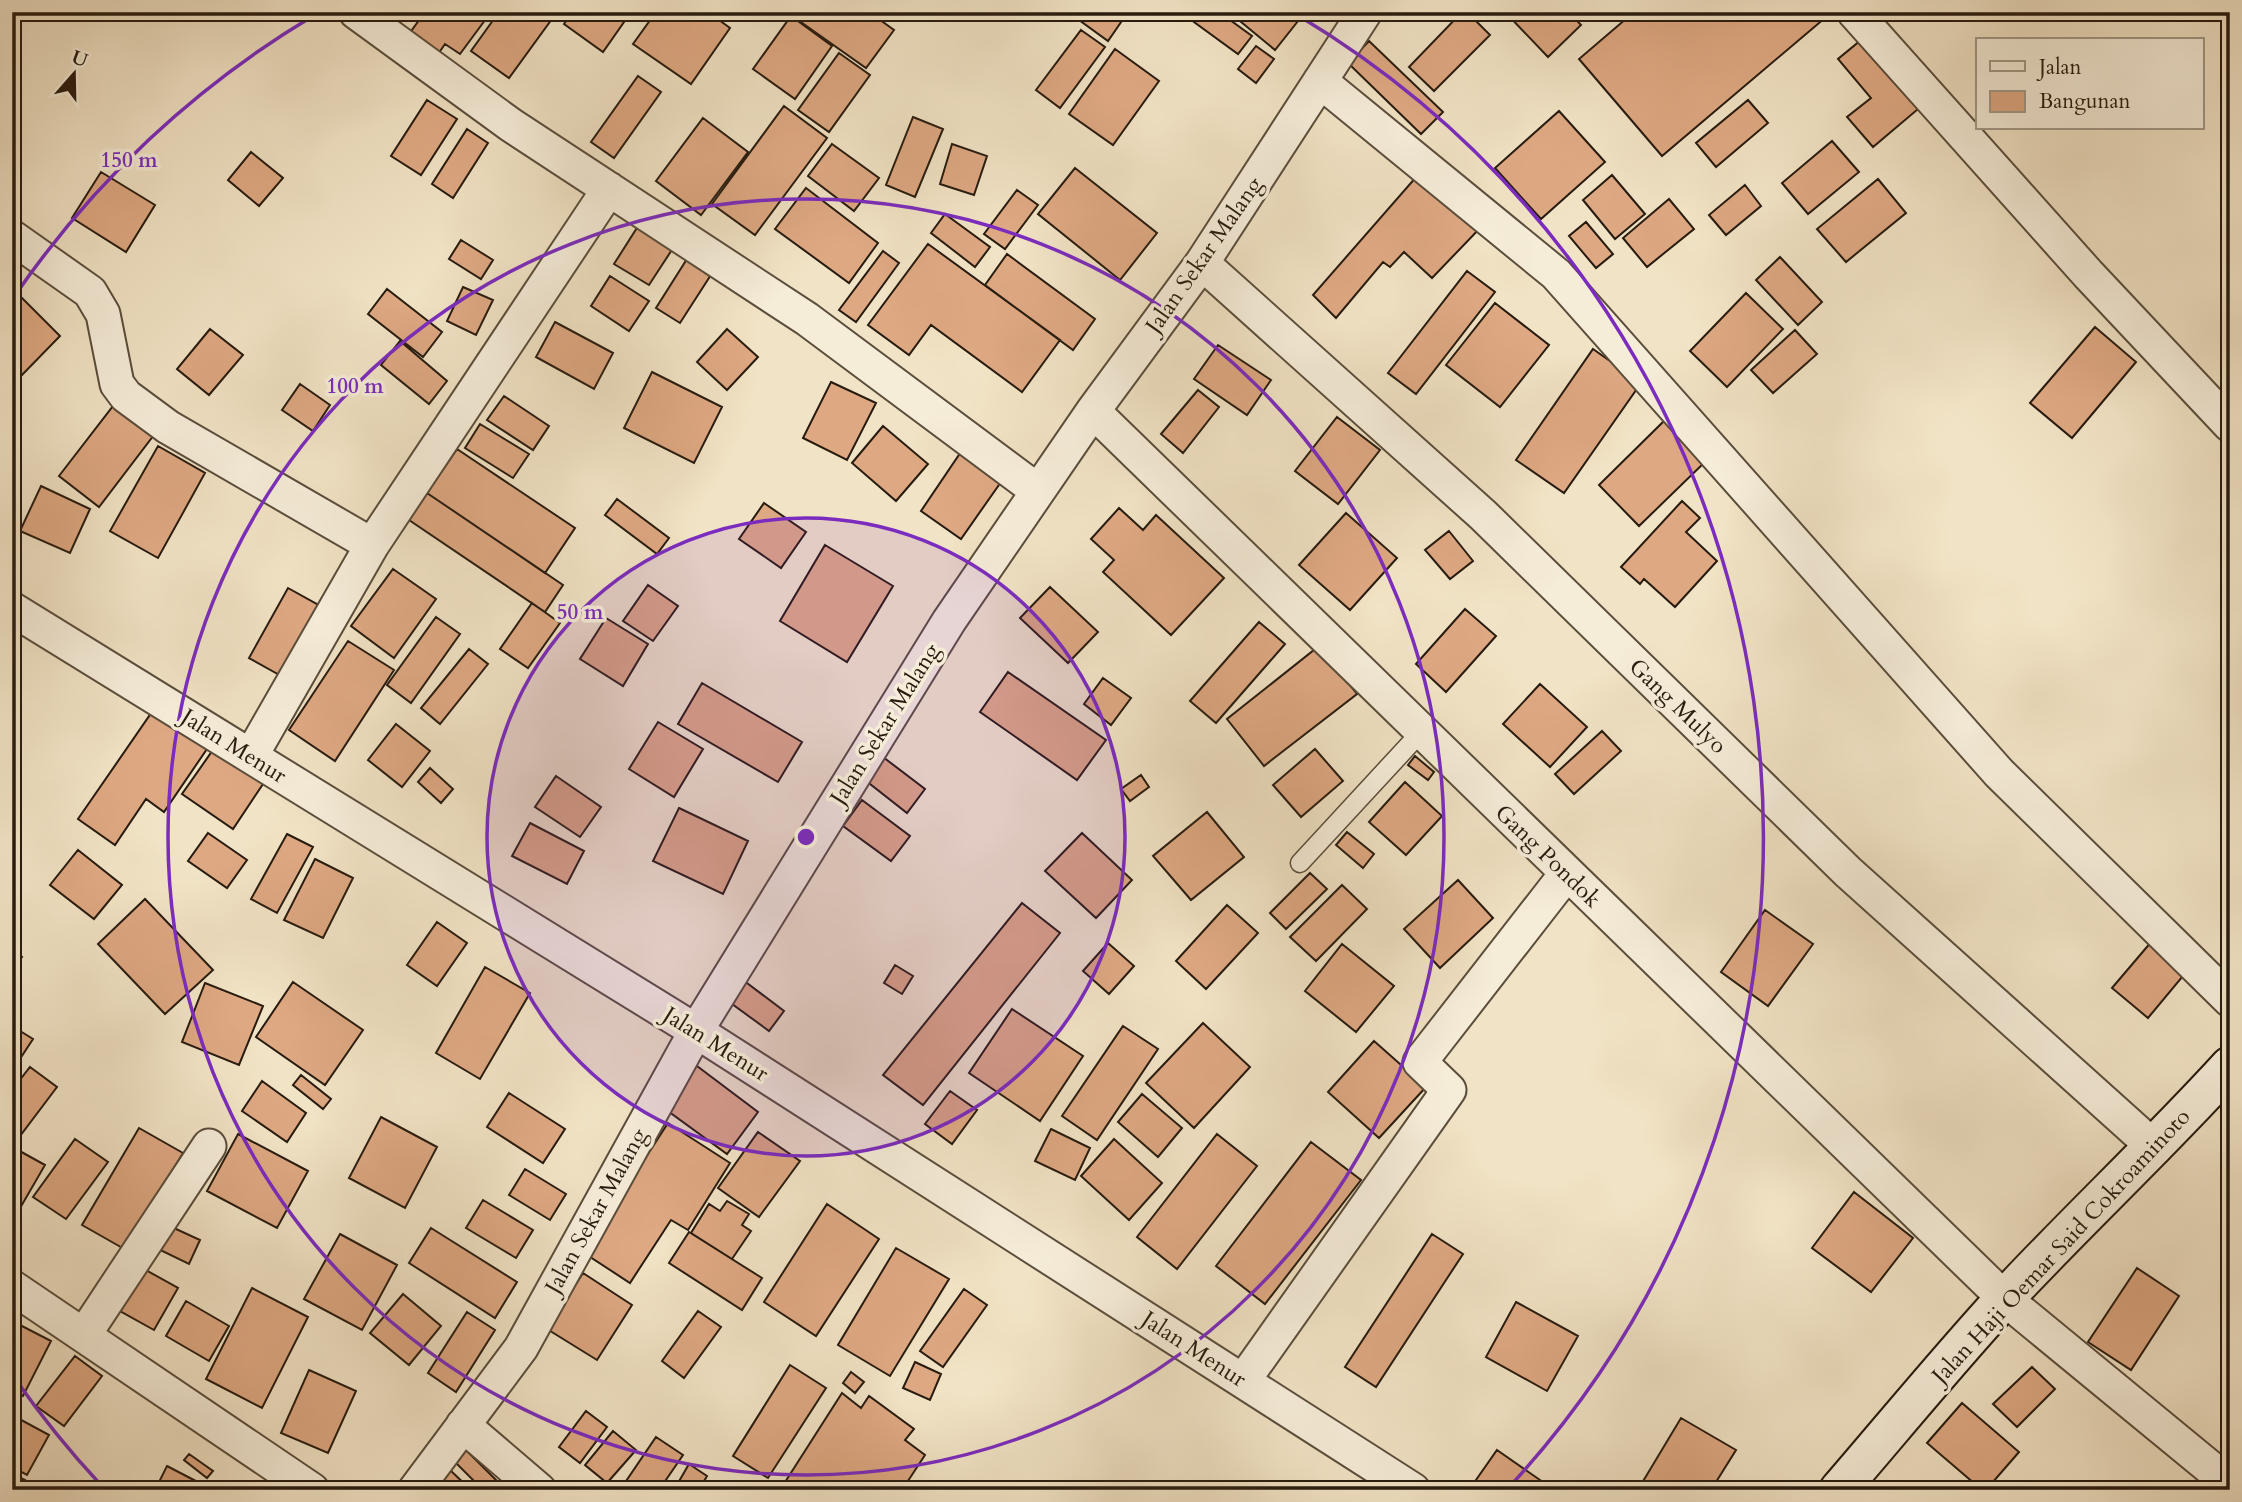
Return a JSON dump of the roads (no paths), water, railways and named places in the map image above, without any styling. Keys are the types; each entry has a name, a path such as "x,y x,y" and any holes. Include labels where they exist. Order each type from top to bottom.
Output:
{"main road":[{"name":"Jalan Haji Oemar Said Cokroaminoto","path":"1839,1490 2005,1299 2112,1187 2155,1148 2230,1066"}],"street":[{"path":"356,12 511,125 807,319 1038,491"},
{"name":"Jalan Sekar Malang","path":"415,1490 520,1348 696,1031 949,621 1093,411 1202,263 1365,12"},
{"path":"1854,12 2088,274 2229,423"},
{"path":"1320,80 1556,274 1999,773 2230,1000"},
{"path":"251,757 372,545 609,189"},
{"path":"12,237 90,292 103,314 117,384 126,396 168,427 372,545"},
{"name":"Gang Mulyo","path":"1202,263 1483,515 1848,872 2155,1148"},
{"name":"Gang Pondok","path":"1093,411 2005,1299 2230,1484"},
{"name":"Jalan Menur","path":"12,610 696,1031 1413,1490"},
{"path":"1243,1381 1449,1090 1420,1062 1567,873"},
{"path":"83,1335 209,1146"},
{"path":"12,1287 312,1490"},
{"path":"463,1425 540,1490"}],"lane":[{"path":"1300,863 1421,733"}]}
